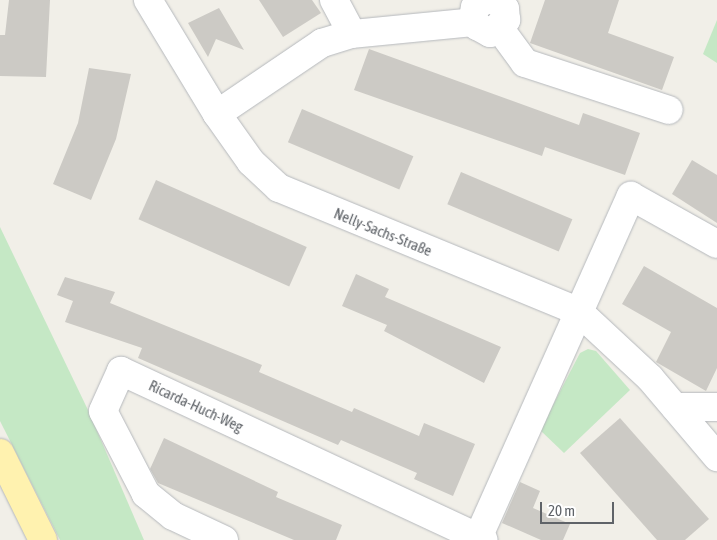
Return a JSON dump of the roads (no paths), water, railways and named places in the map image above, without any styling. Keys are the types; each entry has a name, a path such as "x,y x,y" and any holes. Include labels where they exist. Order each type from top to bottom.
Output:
{"main road":[{"path":"0,453 43,540"}],"street":[{"name":"Nelly-Sachs-Straße","path":"148,0 217,114 251,162 279,188 578,311 675,407 717,457"},
{"path":"334,0 352,34"},
{"path":"494,0 506,14 500,29"},
{"path":"217,114 322,43 352,34 480,11 485,32 500,29"},
{"path":"500,29 525,63 669,110"},
{"path":"480,538 578,311 631,196 717,244"},
{"name":"Ricarda-Huch-Weg","path":"224,540 173,516 146,494 103,411 121,371 480,538"},
{"path":"675,407 717,407"}]}
